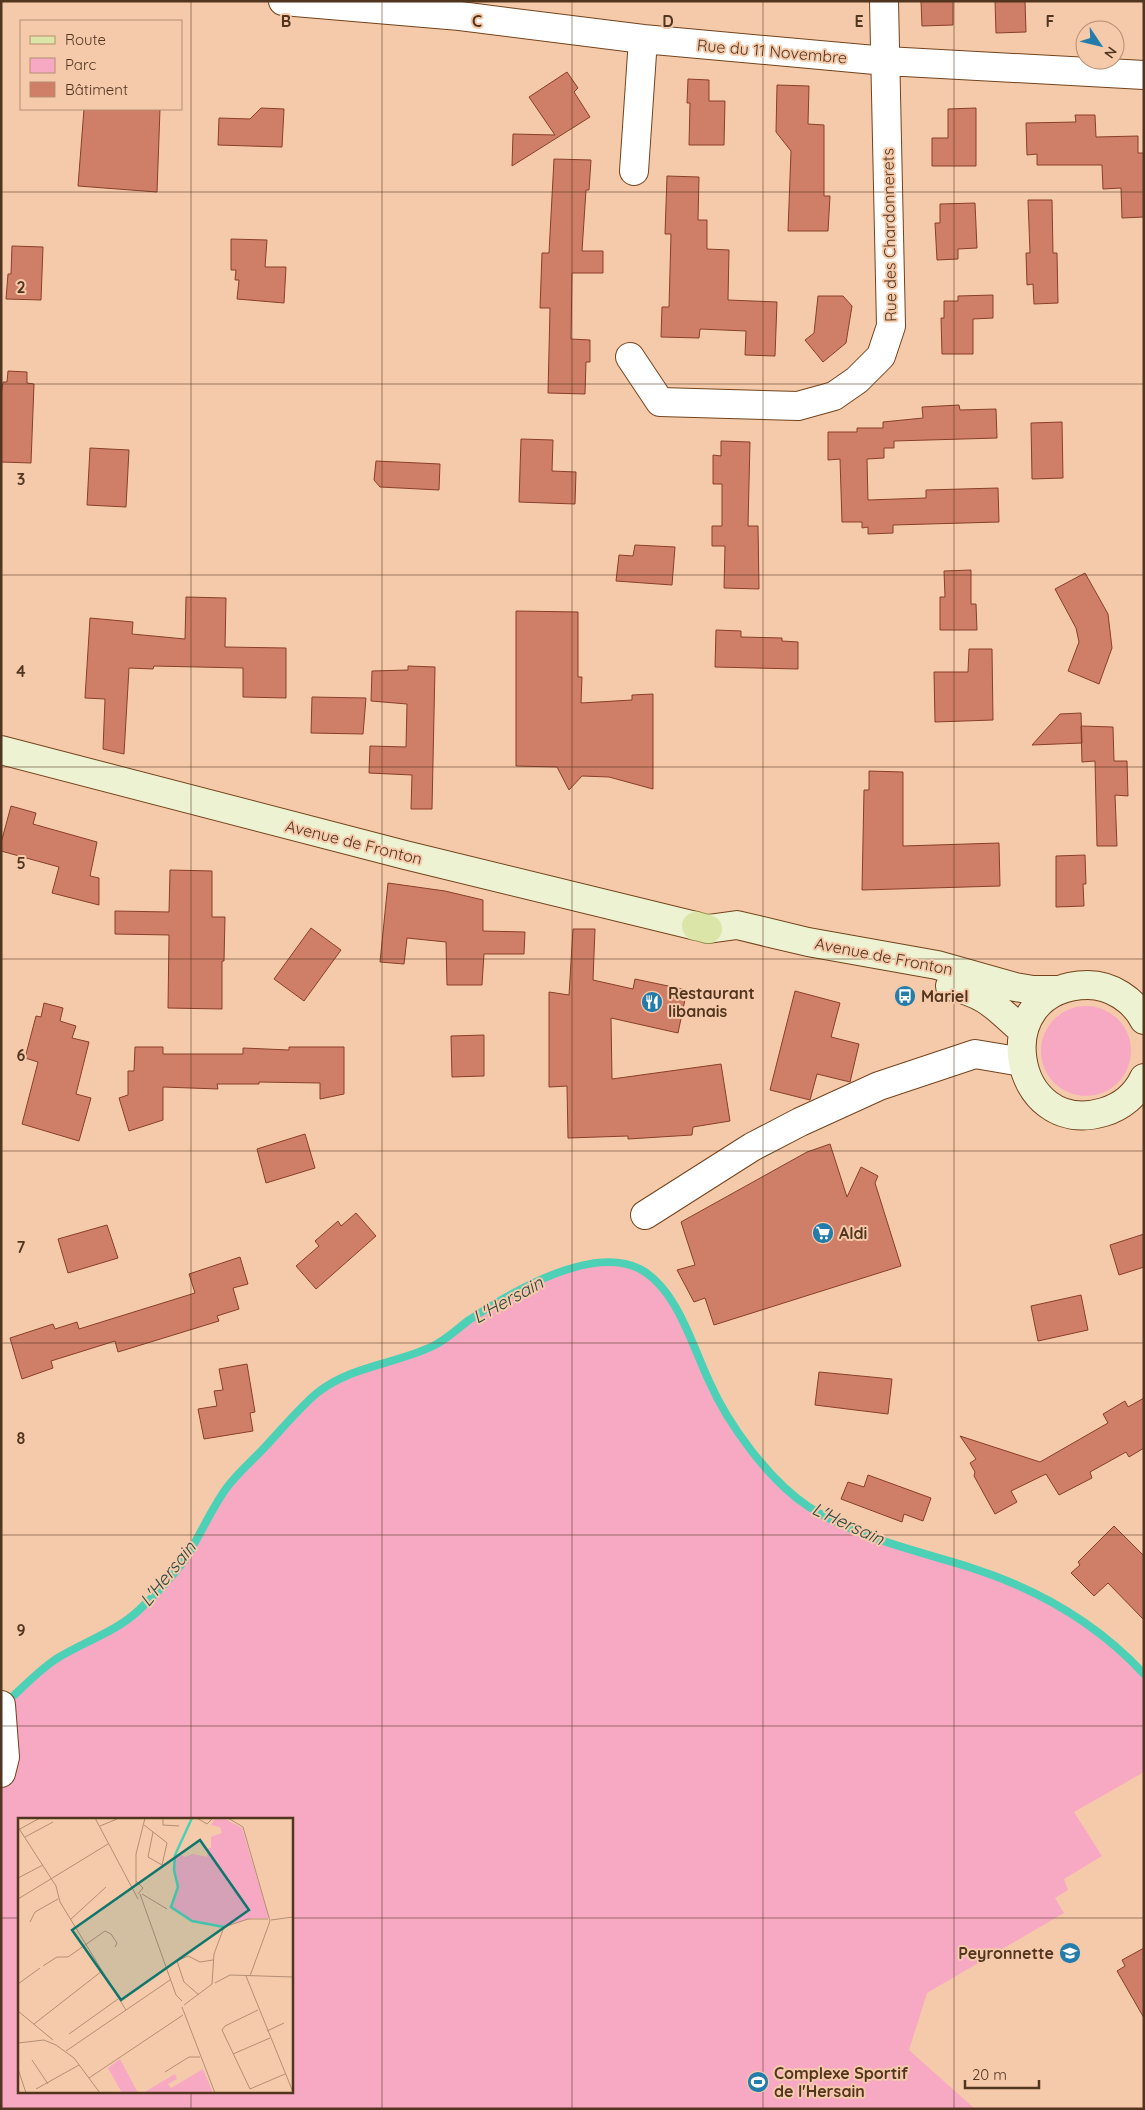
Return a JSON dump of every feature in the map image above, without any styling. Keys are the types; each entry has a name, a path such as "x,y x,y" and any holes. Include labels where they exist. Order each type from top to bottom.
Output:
{"main road":[{"name":"Avenue de Fronton","path":"1,750 405,855 702,927 735,941 969,991 978,994 1000,1009 1023,1031"},
{"name":"Avenue de Fronton","path":"702,927 737,926 808,942 937,965 1024,988 1059,990"},
{"name":"Avenue de Fronton","path":"1138,1007 1112,990 1095,985 1077,985 1059,990 1047,997 1028,1018 1020,1046 1022,1062 1028,1082 1041,1098 1059,1109 1076,1114 1095,1114 1113,1109 1139,1091"}],"street":[{"name":"Rue du 11 Novembre","path":"283,1 460,9 643,39 886,61 1144,76"},
{"path":"884,1 886,61"},
{"path":"634,171 643,39"},
{"name":"Rue des Chardonnerets","path":"630,357 660,402 798,406 834,396 857,380 881,356 891,326 886,61"},
{"path":"645,1214 752,1147 879,1086 975,1054 1022,1062"},
{"path":"1,1705 5,1757 1,1773"}],"green space":[{"path":"1086,1006 1103,1009 1118,1019 1128,1034 1131,1051 1128,1068 1118,1083 1103,1093 1086,1096 1069,1093 1054,1083 1044,1068 1041,1051 1044,1034 1054,1019 1069,1009"},
{"path":"614,1262 630,1266 650,1275 667,1293 677,1309 728,1419 764,1466 796,1497 830,1518 864,1533 994,1575 1041,1596 1106,1638 1144,1674 1144,1772 1074,1812 1102,1856 1064,1879 1068,1890 1055,1898 1064,1913 927,1993 909,2050 975,2109 1,2109 2,1707 29,1680 56,1659 93,1640 136,1613 184,1560 209,1515 228,1486 319,1392 356,1372 436,1345 469,1320 530,1285 584,1265"}],"building":[{"path":"921,1 953,1 953,25 922,26"},
{"path":"995,1 1025,1 1026,32 996,33"},
{"path":"567,72 578,88 574,92 590,117 512,166 513,134 555,135 529,97"},
{"path":"688,79 709,80 709,101 725,101 724,145 689,145 690,103 687,103"},
{"path":"777,85 809,86 808,124 824,125 824,196 830,196 828,231 788,231 791,151 776,132"},
{"path":"261,108 284,109 282,147 218,145 219,118 250,119"},
{"path":"976,108 976,166 932,166 932,138 948,138 948,109"},
{"path":"84,110 160,110 157,192 78,186"},
{"path":"1075,115 1095,115 1096,137 1138,136 1138,153 1144,153 1144,217 1122,218 1121,188 1103,189 1102,165 1037,165 1037,154 1027,155 1026,123 1076,122"},
{"path":"554,159 591,160 589,190 586,190 582,251 603,251 603,273 572,273 571,339 590,340 590,362 586,362 585,394 548,393 550,308 540,308 542,253 549,253"},
{"path":"667,176 699,177 698,220 707,220 707,249 729,250 728,300 777,302 775,356 745,355 746,331 700,329 699,338 661,337 662,307 669,307 671,234 665,234"},
{"path":"1028,200 1052,200 1053,253 1057,253 1058,303 1034,304 1033,284 1027,285 1026,253 1030,253"},
{"path":"975,203 977,248 958,249 958,259 937,260 935,223 940,223 940,204"},
{"path":"231,239 267,240 265,267 286,267 284,303 237,299 239,280 235,280 236,270 231,270"},
{"path":"12,246 43,247 41,300 6,299 8,274 11,274"},
{"path":"993,295 993,318 973,319 973,354 942,354 941,318 944,318 944,301 958,301 958,296"},
{"path":"818,296 843,296 852,306 846,343 823,362 805,340 814,333"},
{"path":"8,371 27,372 27,383 34,384 31,463 1,462 1,395 3,382 7,382"},
{"path":"959,405 960,410 996,409 997,438 894,441 894,448 884,448 884,458 867,459 868,500 926,498 926,490 998,488 999,522 893,525 893,533 868,534 868,527 862,528 862,522 842,522 840,459 828,460 828,432 857,432 857,428 883,428 883,422 923,418 922,407"},
{"path":"1062,422 1063,478 1032,479 1031,423"},
{"path":"521,439 553,440 552,471 576,472 575,504 519,502"},
{"path":"721,441 750,442 748,526 758,526 759,589 724,588 725,546 712,546 712,526 722,526 722,484 713,484 713,455 721,456"},
{"path":"90,448 129,450 126,507 87,505"},
{"path":"376,461 440,464 439,490 380,487 374,480"},
{"path":"635,545 675,547 672,585 616,581 619,555 633,556"},
{"path":"971,570 971,604 976,604 977,630 940,630 940,597 945,597 944,571"},
{"path":"1085,573 1108,614 1112,648 1099,684 1068,671 1079,642 1076,628 1055,589"},
{"path":"186,597 226,598 225,647 286,648 286,698 243,697 243,668 154,666 153,669 129,668 124,754 103,749 105,699 85,698 90,618 133,622 132,634 185,639"},
{"path":"516,611 578,612 578,677 582,677 581,703 632,700 632,695 653,694 653,789 609,777 582,776 569,790 557,767 516,766"},
{"path":"716,630 741,631 741,637 782,638 782,641 798,642 798,669 715,667"},
{"path":"969,649 992,649 993,720 935,722 934,672 968,672"},
{"path":"408,666 435,667 432,809 411,809 412,775 369,773 370,746 406,747 407,704 371,701 372,671 408,670"},
{"path":"312,697 366,698 363,734 311,733"},
{"path":"1081,713 1082,743 1032,745 1060,714"},
{"path":"1081,726 1113,727 1114,761 1127,761 1128,796 1115,795 1117,846 1097,846 1095,761 1082,762"},
{"path":"869,771 903,772 903,846 999,843 1000,886 862,890 864,790 869,790"},
{"path":"11,806 36,813 33,824 97,842 90,876 99,878 99,905 52,893 59,867 1,851 1,843"},
{"path":"1085,855 1086,884 1083,884 1084,906 1056,907 1056,856"},
{"path":"170,870 212,871 212,917 225,917 224,961 222,961 222,1009 168,1008 169,935 115,934 115,911 169,912"},
{"path":"388,883 445,891 483,900 483,931 525,932 524,954 484,954 482,985 447,985 446,942 407,938 404,964 380,962"},
{"path":"311,928 341,950 304,1001 274,979"},
{"path":"573,929 595,929 593,980 633,989 635,979 687,990 678,1033 611,1018 612,1079 721,1064 730,1121 693,1127 692,1135 628,1139 628,1136 568,1138 567,1086 549,1087 549,992 569,995"},
{"path":"795,991 840,1003 831,1037 859,1044 850,1082 817,1074 810,1100 770,1090"},
{"path":"44,1003 63,1008 60,1021 76,1026 72,1038 89,1042 76,1094 91,1098 79,1141 22,1124 38,1062 25,1058 36,1016 41,1017"},
{"path":"484,1035 484,1076 452,1077 451,1036"},
{"path":"135,1047 163,1047 163,1054 243,1054 243,1048 289,1050 289,1047 344,1047 344,1094 320,1099 320,1083 259,1082 259,1084 217,1084 218,1089 163,1087 163,1120 129,1131 119,1098 128,1095 128,1071 134,1071"},
{"path":"305,1134 315,1168 266,1183 257,1149"},
{"path":"830,1144 847,1197 861,1167 878,1176 875,1183 901,1266 714,1325 705,1298 694,1302 677,1270 695,1265 681,1222 807,1152"},
{"path":"356,1213 376,1236 316,1289 296,1266 319,1246 315,1241 338,1221 341,1226"},
{"path":"107,1225 118,1258 68,1273 58,1239"},
{"path":"1144,1234 1144,1267 1119,1275 1110,1245"},
{"path":"240,1257 248,1284 233,1288 239,1309 217,1316 219,1321 118,1352 115,1341 51,1361 53,1368 22,1379 10,1338 53,1324 55,1329 77,1322 79,1329 195,1293 189,1274"},
{"path":"1081,1295 1088,1330 1038,1341 1031,1306"},
{"path":"247,1364 255,1412 250,1413 253,1431 204,1439 198,1409 217,1406 214,1391 223,1390 219,1369"},
{"path":"819,1372 892,1379 888,1414 815,1405"},
{"path":"1144,1398 1144,1448 1129,1457 1126,1452 1090,1472 1092,1478 1059,1495 1046,1474 1011,1491 1017,1502 995,1514 974,1476 975,1472 970,1463 976,1459 960,1436 1040,1462 1108,1423 1103,1414 1125,1401 1128,1407"},
{"path":"868,1475 931,1498 923,1521 904,1514 902,1522 841,1499 848,1482 864,1487"},
{"path":"1114,1526 1144,1556 1144,1620 1108,1583 1094,1596 1071,1573 1080,1565 1078,1562"},
{"path":"1144,1948 1144,2018 1117,1971 1125,1966 1122,1960"}],"waterway":[{"name":"L'Hersain","path":"6,1703 56,1659 120,1625 139,1610 184,1561 229,1484 317,1393 330,1384 358,1371 433,1346 486,1309 528,1285 575,1267 598,1263 620,1263 640,1269 653,1278 664,1290 682,1319 717,1398 738,1433 765,1467 794,1496 809,1507 847,1527 887,1542 994,1575 1041,1596 1106,1638 1144,1674"}],"place":[{"name":"Mariel","path":"905,996"},
{"name":"Restaurant libanais","path":"652,1002"},
{"name":"Aldi","path":"823,1233"},
{"name":"Peyronnette","path":"1070,1953"},
{"name":"Complexe Sportif de l'Hersain","path":"758,2082"}]}
